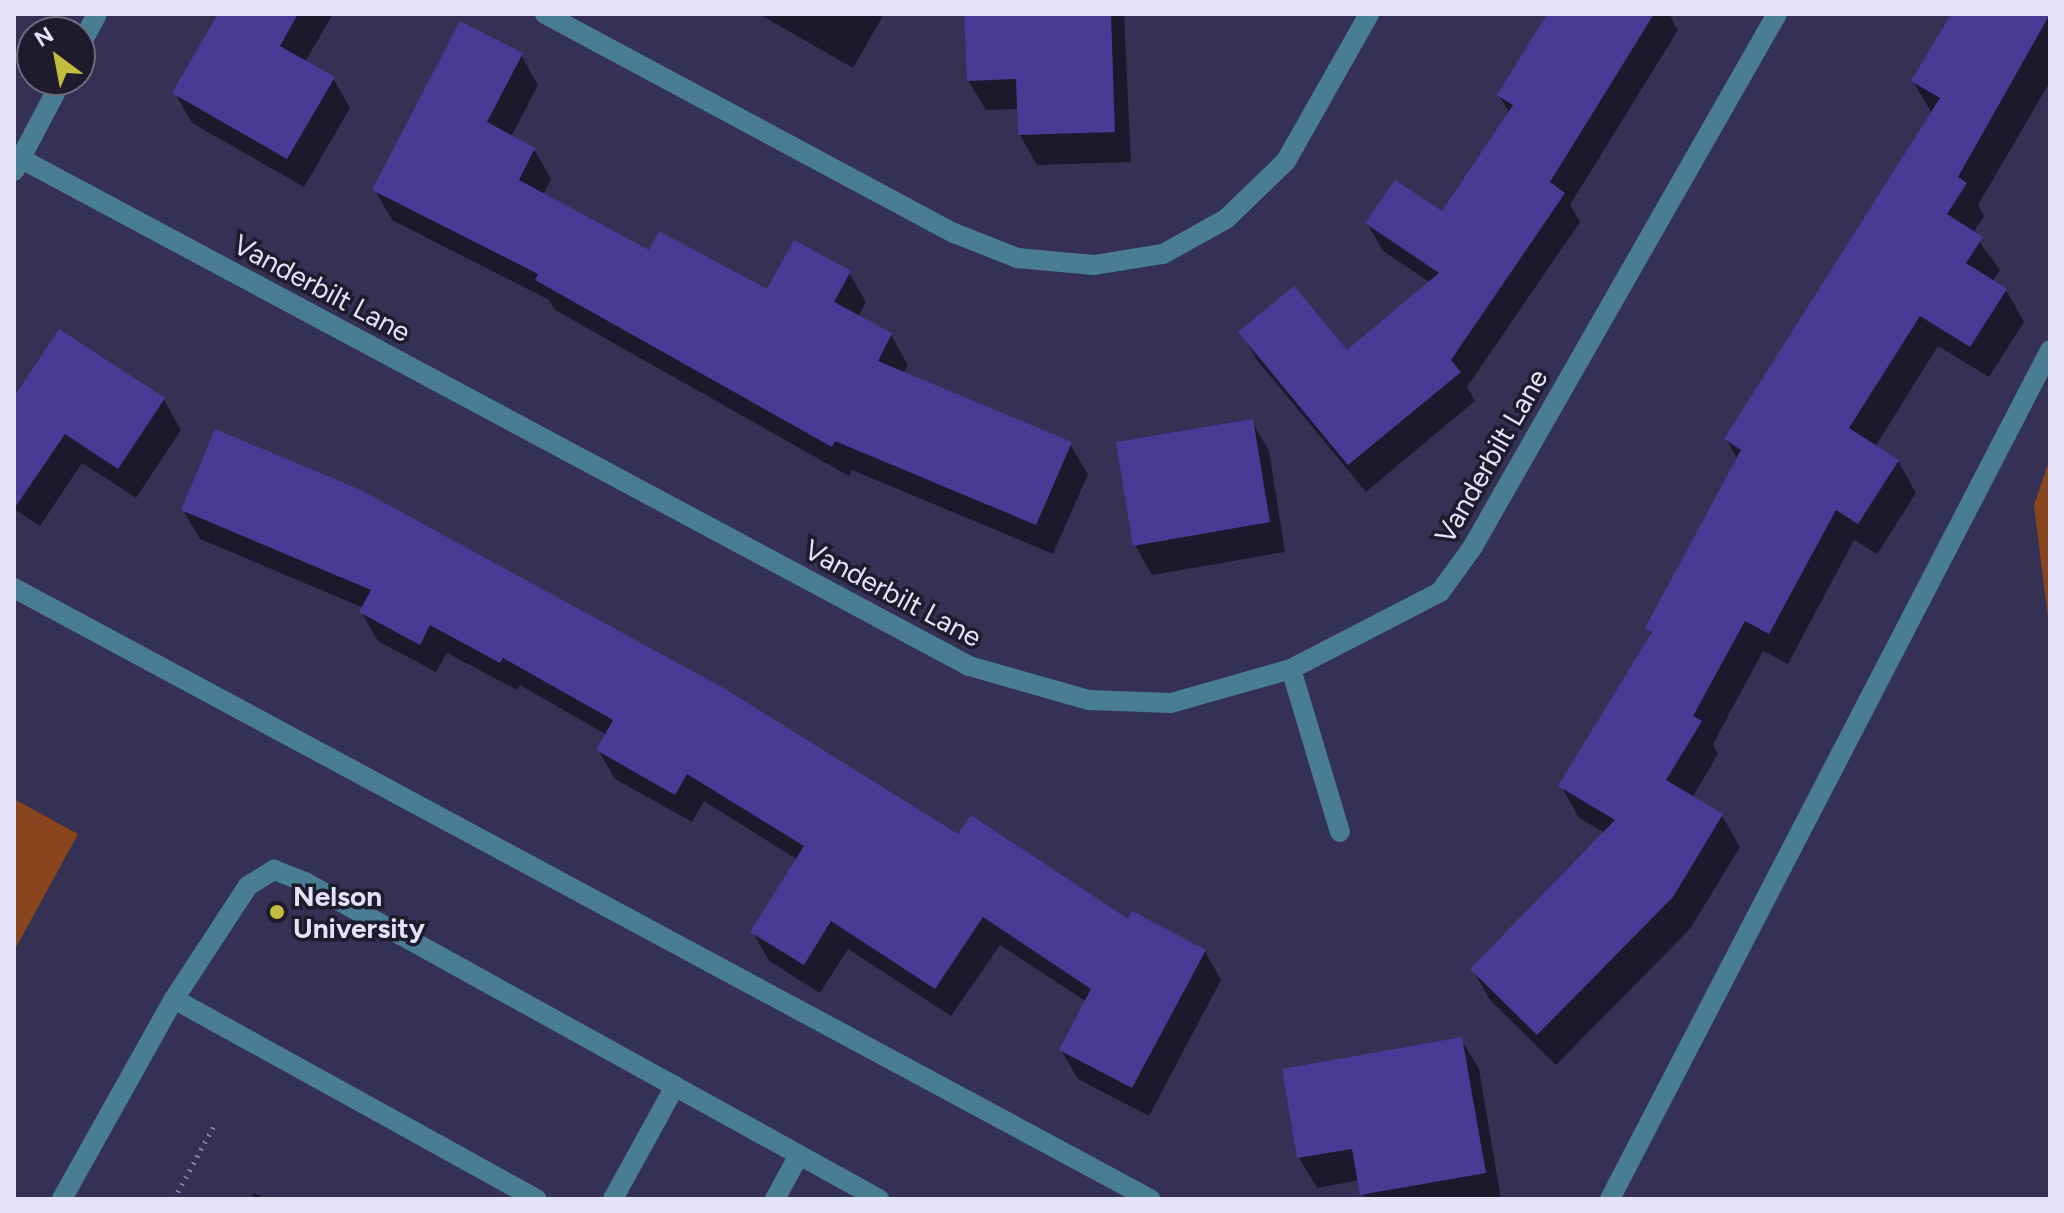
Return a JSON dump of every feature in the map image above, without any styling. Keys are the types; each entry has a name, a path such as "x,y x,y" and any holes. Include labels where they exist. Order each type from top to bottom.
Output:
{"street":[{"path":"545,14 954,233 1017,258 1094,265 1163,254 1226,219 1286,161 1369,14"},
{"name":"Vanderbilt Lane","path":"16,161 969,666 1088,700 1171,703 1291,669 1440,592 1464,559 1713,133 1777,14"},
{"path":"16,161 53,96"},
{"path":"1610,1199 2050,350"},
{"path":"14,588 1150,1199"},
{"path":"1291,669 1340,832"},
{"path":"62,1199 174,999 248,886 274,870 305,882 879,1199"},
{"path":"174,999 536,1199"},
{"path":"613,1199 675,1086"},
{"path":"775,1199 799,1155"}],"path":[{"path":"174,1199 216,1122"}],"shaded area":[{"path":"2050,458 2050,633 2034,505"},
{"path":"14,799 78,834 14,951"}],"building":[{"path":"218,14 298,14 280,46 335,77 287,159 172,93"},
{"path":"964,14 1111,14 1115,132 1018,135 1016,79 967,81"},
{"path":"1547,14 1654,14 1550,182 1565,193 1451,360 1461,372 1348,465 1238,332 1294,286 1347,350 1439,273 1365,223 1395,180 1442,211 1513,105 1497,95"},
{"path":"1951,14 2050,14 1958,177 1967,183 1947,214 1983,237 1966,263 2007,289 1970,347 1920,316 1849,428 1899,460 1858,524 1836,510 1769,634 1745,621 1693,716 1702,721 1666,780 1723,814 1673,897 1537,1035 1470,969 1615,820 1558,786 1652,632 1645,628 1741,450 1724,439 1940,98 1911,81"},
{"path":"460,21 523,53 487,122 535,148 519,180 649,250 659,231 767,289 794,240 851,271 834,302 892,333 878,361 1072,442 1036,525 835,441 832,447 535,280 538,274 372,190"},
{"path":"59,329 165,398 118,469 65,434 14,509 14,397"},
{"path":"1253,419 1270,522 1133,546 1116,442"},
{"path":"215,429 361,490 725,689 958,834 971,815 1128,919 1132,911 1206,950 1132,1088 1059,1050 1091,989 983,917 935,989 831,921 804,965 750,932 804,846 687,774 675,795 596,750 613,720 503,658 500,663 430,625 420,645 359,612 371,590 181,510"},
{"path":"1462,1037 1486,1173 1360,1195 1352,1149 1297,1158 1282,1069"}],"place":[{"name":"Nelson University","path":"277,912"}]}
